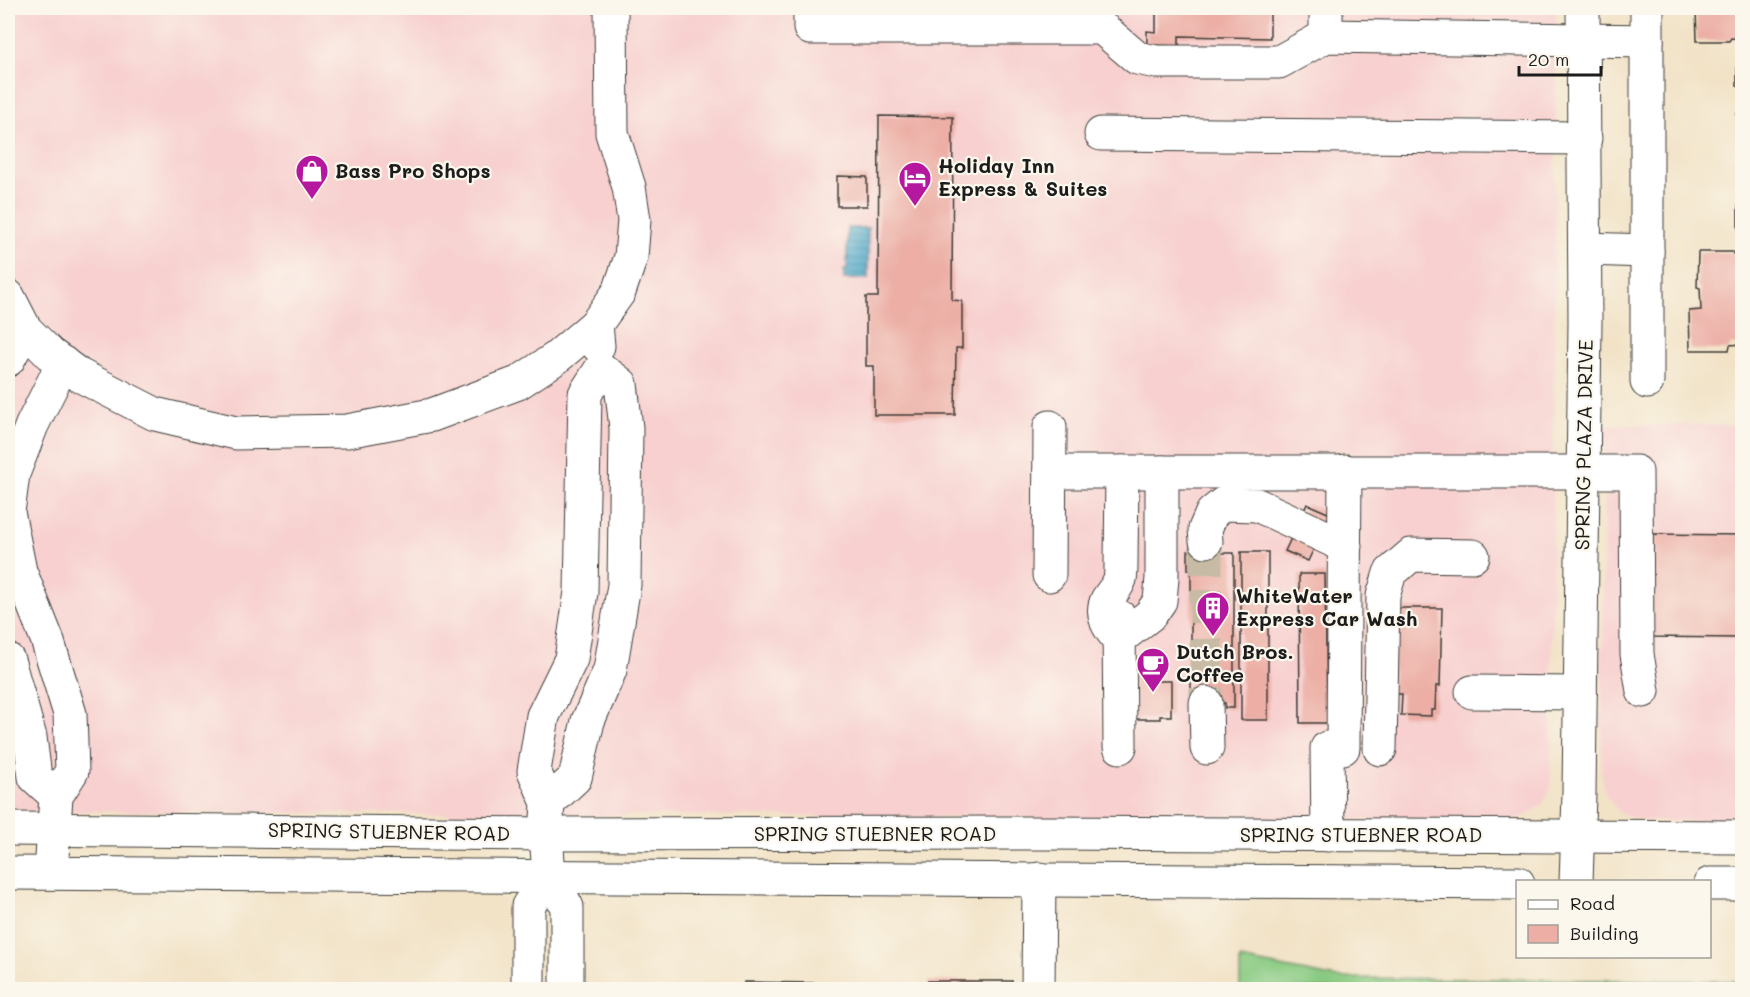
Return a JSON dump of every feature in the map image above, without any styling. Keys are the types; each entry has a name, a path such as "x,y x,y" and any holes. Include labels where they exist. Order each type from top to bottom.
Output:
{"main road":[{"path":"8,296 25,329 50,354 79,375 156,414 236,433 347,431 432,415 518,383 556,358 596,324 619,292 631,257 634,220 629,187 612,133 611,8"},
{"path":"810,8 810,28 1103,18 1137,58 1156,62 1279,62 1326,22 1584,40 1647,40"},
{"name":"SPRING PLAZA DRIVE","path":"1576,880 1585,249 1583,8"},
{"path":"1647,8 1647,382"},
{"path":"1101,134 1585,138"},
{"path":"1585,249 1647,251"},
{"path":"567,990 567,907 549,875 547,818 534,771 543,716 571,659 581,592 585,394 601,369 596,324"},
{"path":"8,360 25,329"},
{"path":"51,873 56,796 72,771 70,714 47,639 20,571 8,512 13,474 32,425 63,363"},
{"path":"547,818 575,778 588,721 610,670 624,585 626,428 621,384 601,369"},
{"path":"1049,575 1050,427"},
{"path":"1328,835 1335,748 1345,546 1345,471"},
{"path":"1050,472 1636,472 1637,654 1643,691"},
{"path":"1119,639 1150,615 1160,601 1162,578 1142,472"},
{"path":"1120,747 1119,639 1109,628 1105,614 1107,600 1115,591 1120,580 1121,565 1142,472"},
{"path":"1206,540 1205,529 1212,513 1223,504 1257,505 1345,546"},
{"path":"1380,749 1383,596 1390,573 1411,555 1473,556"},
{"path":"8,660 30,737 35,777 56,796"},
{"path":"1472,692 1580,693"},
{"path":"1206,703 1207,748"},
{"name":"SPRING STUEBNER ROAD","path":"8,829 547,818 1046,834 1743,837"},
{"path":"1038,990 1039,879 1046,834"},
{"name":"SPRING STUEBNER ROAD","path":"8,873 1516,883"},
{"path":"528,990 528,906 549,875"},
{"path":"1711,884 1743,885"}],"shaded area":[{"path":"8,8 1556,8 1551,788 1542,805 1528,815 1512,821 8,811"},
{"path":"1605,425 1742,425 1742,821 1643,821 1621,814 1606,796 1601,771"}],"green space":[{"path":"1240,959 1337,978 1742,981 1742,989 1240,989"}],"water":[{"path":"847,228 868,228 868,279 844,279 844,270 847,270"}],"building":[{"path":"1156,8 1270,8 1270,38 1179,36 1179,46 1147,45 1147,31 1156,32"},
{"path":"1696,8 1742,8 1742,39 1697,41"},
{"path":"1737,63 1742,63 1742,99 1740,87 1737,86"},
{"path":"1742,111 1742,179 1738,179 1737,113"},
{"name":"Holiday Inn Express & Suites","path":"879,116 953,117 952,300 962,301 962,348 956,348 955,415 874,415 874,366 866,366 866,297 878,297"},
{"path":"837,176 867,177 867,206 837,206"},
{"path":"1742,188 1742,205 1740,205 1740,192"},
{"path":"1742,205 1742,230 1738,229 1738,206"},
{"path":"1698,252 1742,254 1742,344 1730,345 1729,350 1690,350 1689,311 1701,310 1700,288 1697,287"},
{"path":"1307,504 1330,514 1308,561 1285,551"},
{"path":"1647,534 1742,535 1742,638 1646,637"},
{"name":"WhiteWater Express Car Wash","path":"1191,540 1220,540 1220,553 1234,553 1234,708 1225,708 1225,703 1191,703 1191,570 1188,570 1188,551 1191,551"},
{"path":"1241,552 1268,552 1268,720 1241,720"},
{"path":"1299,574 1325,574 1327,723 1300,723"},
{"path":"1394,608 1442,608 1440,686 1436,686 1435,710 1431,710 1431,716 1401,715 1402,694 1392,694"},
{"name":"Dutch Bros. Coffee","path":"1135,663 1158,663 1158,681 1171,681 1171,716 1160,716 1160,719 1130,719"},
{"path":"928,981 1012,981 1012,990 928,990"},
{"path":"744,982 824,983 824,990 744,990"}],"tunnel":[{"path":"1206,541 1206,703"}],"place":[{"name":"Bass Pro Shops","path":"312,200"},
{"name":"Holiday Inn Express & Suites","path":"915,207"},
{"name":"WhiteWater Express Car Wash","path":"1213,637"},
{"name":"Dutch Bros. Coffee","path":"1153,693"}]}
